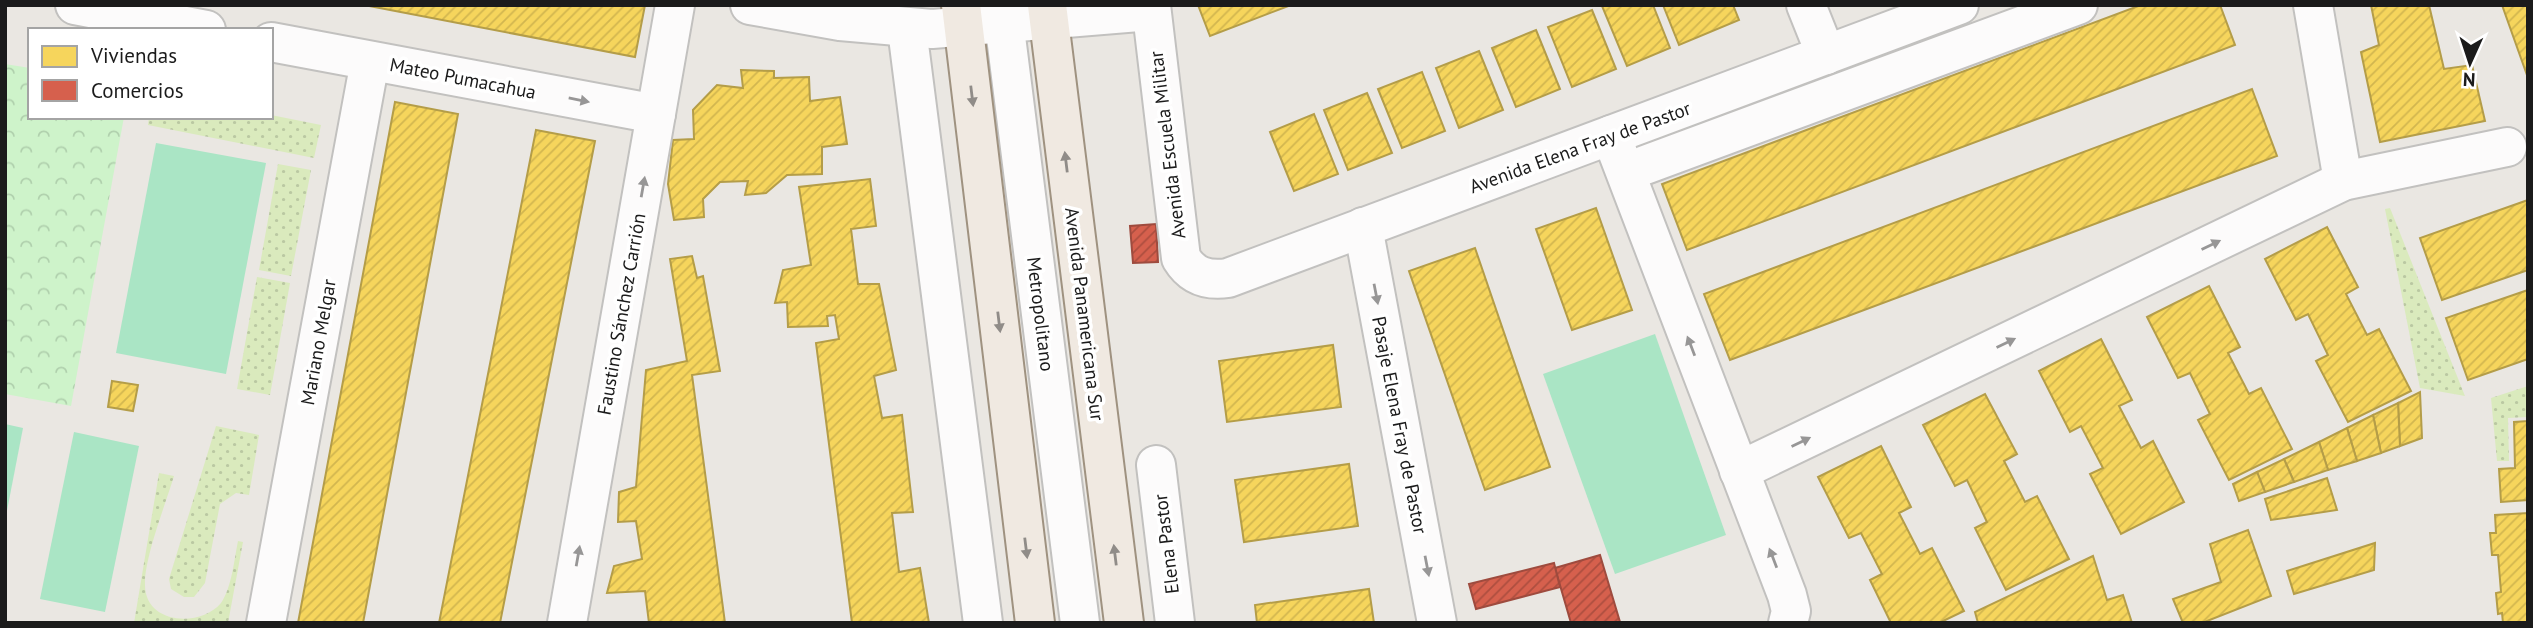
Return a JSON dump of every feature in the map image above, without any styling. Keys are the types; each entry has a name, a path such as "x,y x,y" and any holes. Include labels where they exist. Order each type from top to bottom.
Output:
{"main road":[{"name":"Avenida Panamericana Sur","path":"1047,13 1124,623"},
{"path":"962,17 1035,623"}],"street":[{"path":"75,5 196,28"},
{"name":"Faustino Sánchez Carrión","path":"566,623 675,5"},
{"path":"750,5 840,21 907,29 962,17 1151,8"},
{"path":"1806,5 1826,55"},
{"name":"Avenida Elena Fray de Pastor","path":"1199,277 1228,278 1959,5"},
{"path":"1646,165 2078,5"},
{"path":"2313,5 2343,181"},
{"name":"Avenida Escuela Militar","path":"1151,8 1181,258 1188,269 1199,277"},
{"name":"Metropolitano","path":"1004,15 1080,623"},
{"path":"907,29 983,623"},
{"name":"Mateo Pumacahua","path":"273,42 656,114"},
{"name":"Mariano Melgar","path":"266,623 370,61"},
{"path":"1611,135 1787,596 1791,611 1788,623"},
{"path":"1739,471 2343,181 2507,147"},
{"name":"Pasaje Elena Fray de Pastor","path":"1363,227 1437,623"},
{"name":"Elena Pastor","path":"1156,465 1175,623"}],"green space":[{"path":"5,64 28,68 28,119 124,119 71,406 5,394"},
{"path":"273,115 321,125 314,158 148,125 149,119 273,119"},
{"path":"156,143 266,163 226,374 116,353"},
{"path":"278,164 311,170 291,276 259,270"},
{"path":"2390,208 2465,396 2420,388 2385,209"},
{"path":"257,277 290,283 270,395 237,389"},
{"path":"1655,334 1726,535 1615,574 1543,374"},
{"path":"2528,386 2528,417 2508,418 2509,461 2497,461 2491,398"},
{"path":"5,424 23,428 5,521"},
{"path":"216,426 259,435 249,495 236,493 220,504 205,583 194,597 184,597 171,589 169,579"},
{"path":"74,432 139,446 105,612 40,599"},
{"path":"159,473 174,476 148,560 145,585 147,598 154,608 175,618 188,619 212,611 225,597 238,541 243,542 228,623 134,623"}],"building: Viviendas":[{"path":"364,5 645,5 635,57"},
{"path":"1198,5 1291,5 1210,36"},
{"path":"1653,5 1670,48 1627,66 1602,6"},
{"path":"1663,5 1733,5 1739,20 1679,45"},
{"path":"2141,5 2220,5 2235,45 1687,250 1662,184"},
{"path":"2371,5 2429,5 2444,69 2472,65 2485,121 2380,142 2361,52 2379,45"},
{"path":"2502,5 2528,5 2528,78"},
{"path":"1592,10 1616,69 1572,87 1548,27"},
{"path":"1536,30 1560,89 1516,107 1492,48"},
{"path":"1479,51 1503,110 1459,128 1436,68"},
{"path":"741,70 774,71 774,78 809,77 810,101 840,97 847,144 822,147 822,174 787,175 766,193 745,195 748,181 720,182 703,199 704,217 674,220 668,184 673,140 694,139 693,110 717,85 743,88"},
{"path":"1422,72 1445,131 1402,148 1378,89"},
{"path":"2252,89 2277,156 1730,360 1704,294"},
{"path":"1367,93 1392,153 1348,170 1324,110"},
{"path":"395,102 458,114 363,623 298,623"},
{"path":"1314,114 1338,174 1294,191 1270,132"},
{"path":"536,130 595,141 500,623 439,623"},
{"path":"870,179 876,226 851,229 858,284 879,284 896,370 874,376 882,418 902,415 913,512 892,513 899,572 920,568 929,623 852,623 816,343 839,339 835,315 827,316 828,326 788,327 787,302 775,303 783,270 811,265 799,187"},
{"path":"2528,200 2528,270 2442,300 2420,238"},
{"path":"1596,208 1632,310 1572,330 1536,229"},
{"path":"2327,227 2358,287 2346,294 2367,335 2379,329 2411,391 2348,422 2316,361 2328,355 2308,314 2296,320 2265,259"},
{"path":"1475,248 1550,467 1485,490 1409,271"},
{"path":"692,256 697,278 703,276 720,371 692,375 725,623 649,623 645,591 607,593 614,566 642,559 636,521 618,522 619,492 636,487 646,370 687,361 670,259"},
{"path":"2209,286 2240,347 2228,353 2249,394 2261,388 2292,449 2229,480 2198,420 2210,414 2190,373 2178,378 2147,317"},
{"path":"2528,290 2528,359 2468,380 2446,318"},
{"path":"2101,339 2132,400 2119,406 2141,448 2153,441 2184,502 2121,534 2090,474 2103,468 2081,426 2070,432 2039,371"},
{"path":"1333,345 1341,407 1227,422 1219,361"},
{"path":"112,381 138,385 133,411 108,407"},
{"path":"2420,392 2422,438 2400,446 2398,403"},
{"path":"1985,394 2017,454 2004,461 2025,502 2037,496 2069,559 2006,590 1975,528 1987,522 1967,480 1955,486 1923,425"},
{"path":"2398,403 2400,446 2381,453 2373,415"},
{"path":"2373,415 2381,453 2357,461 2347,428"},
{"path":"2528,421 2528,500 2501,502 2499,469 2515,468 2514,422"},
{"path":"2347,428 2357,461 2328,470 2319,442"},
{"path":"2319,442 2328,470 2294,482 2284,459"},
{"path":"1881,446 1911,507 1899,513 1920,554 1932,548 1964,611 1939,623 1891,623 1870,580 1882,574 1861,533 1849,538 1818,477"},
{"path":"2284,459 2294,482 2265,492 2257,472"},
{"path":"1349,464 1358,526 1244,542 1235,480"},
{"path":"2257,472 2265,492 2239,501 2233,484"},
{"path":"2327,478 2337,510 2271,520 2265,499"},
{"path":"2528,513 2528,623 2503,623 2502,613 2498,614 2496,593 2501,592 2498,555 2492,555 2490,533 2496,533 2495,515"},
{"path":"2248,530 2271,596 2202,623 2183,623 2173,599 2221,582 2210,544"},
{"path":"2375,543 2374,570 2294,594 2287,571"},
{"path":"2093,556 2107,600 2123,595 2132,623 1978,623 1975,612"},
{"path":"1369,589 1374,623 1257,623 1255,605"}],"building: Comercios":[{"path":"1156,224 1158,262 1133,263 1130,226"},
{"path":"1600,555 1620,622 1571,623 1555,568"},
{"path":"1554,563 1560,587 1476,609 1469,584"}]}
